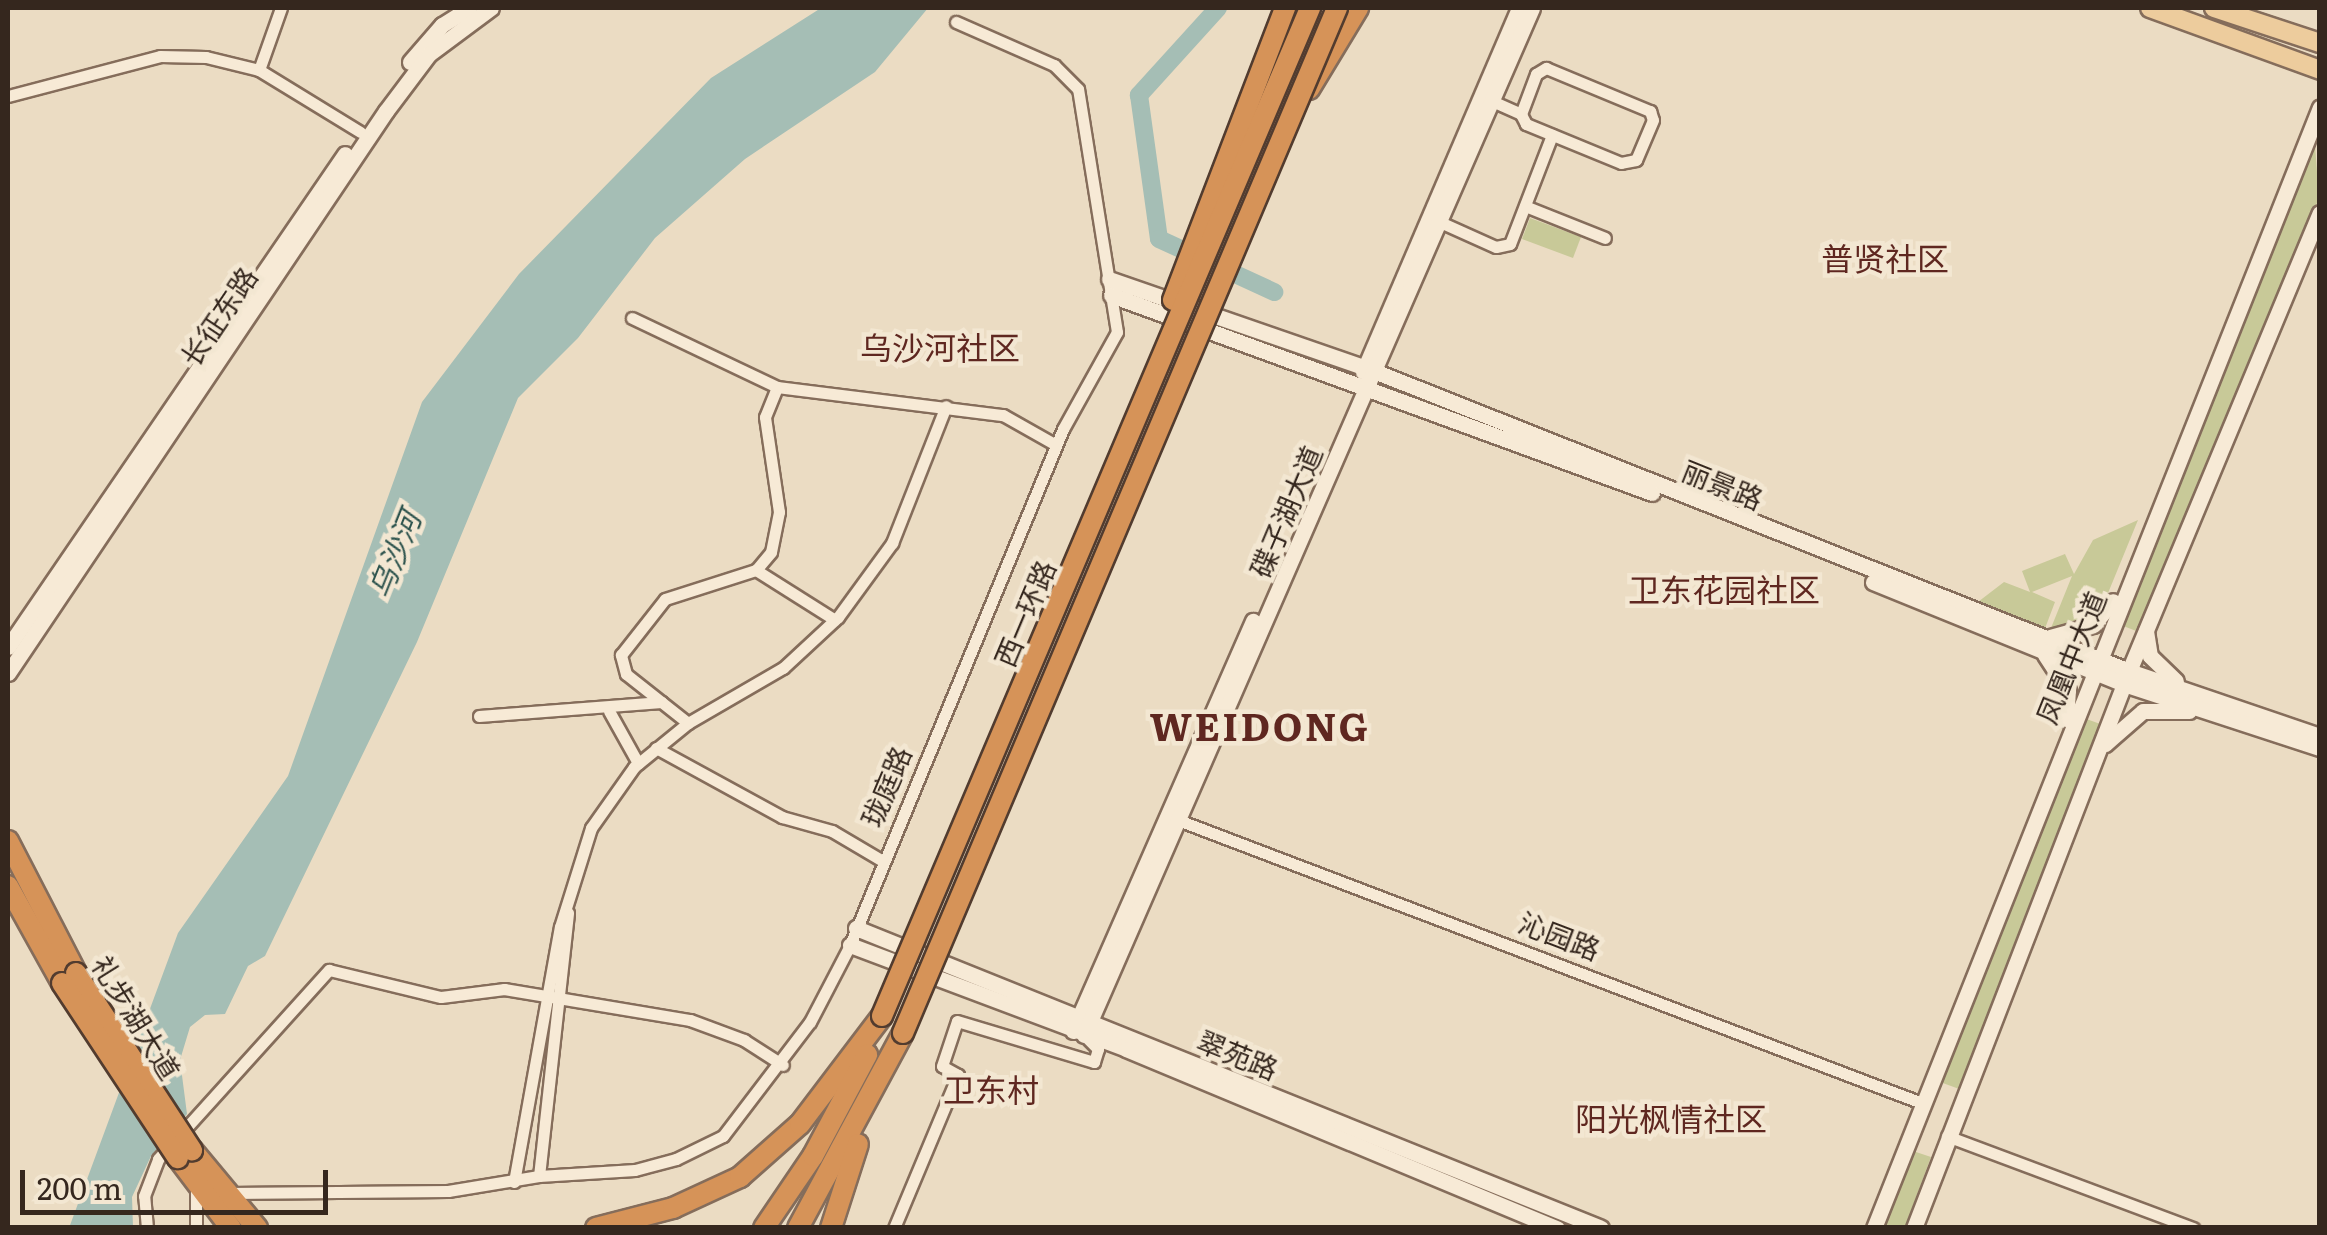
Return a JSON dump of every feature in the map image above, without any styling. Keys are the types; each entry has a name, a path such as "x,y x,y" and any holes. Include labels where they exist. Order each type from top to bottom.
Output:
{"highway":[{"path":"1115,471 1142,378 1287,8"},
{"name":"西一环路","path":"764,1228 855,1086 1310,8"},
{"name":"西一环路","path":"798,1228 903,1033 1300,104 1337,8"},
{"path":"1300,104 1358,8"},
{"name":"礼步湖大道","path":"8,841 69,978"},
{"name":"礼步湖大道","path":"8,886 185,1154 225,1193 234,1221"},
{"path":"596,1228 673,1208 740,1177 800,1124 882,1016"},
{"path":"832,1228 903,1033"},
{"name":"礼步湖大道","path":"185,1154 196,1185 234,1221"},
{"path":"234,1221 257,1228"},
{"path":"234,1221 270,1228"}],"main road":[{"name":"长征东路","path":"8,647 422,46 469,8"},
{"name":"长征东路","path":"8,673 386,111 430,54 491,8"},
{"name":"碟子湖大道","path":"1081,1027 1178,820 1518,8"},
{"name":"碟子湖大道","path":"1081,1027 1532,8"},
{"path":"2150,8 2320,70"},
{"path":"2214,8 2320,43"},
{"name":"凤凰中大道","path":"1874,1228 2129,576 2320,107"},
{"path":"1914,1228 2126,678 2320,213"},
{"name":"丽景路","path":"1110,287 1366,376 2126,678 2320,748"},
{"path":"2058,757 2068,690 2040,643 2093,625 2129,576"},
{"path":"2146,629 2157,667 2207,705"},
{"name":"丽景路","path":"2207,705 2320,736"},
{"path":"2096,754 2143,711 2207,705"},
{"name":"翠苑路","path":"856,928 1557,1228"},
{"name":"翠苑路","path":"850,945 1081,1027 1601,1228"}],"street":[{"path":"259,70 281,8"},
{"name":"珑庭路","path":"225,1193 376,1196 539,1176 635,1170 676,1159 722,1136 783,1064 850,945 880,860 1056,444 1117,332 1078,88 1054,65 956,22"},
{"path":"8,96 160,56 206,57 259,70 360,132"},
{"path":"1492,101 1521,114 1526,124 1630,163 1653,120 1650,111 1546,68 1536,74 1521,114"},
{"path":"1440,222 1504,248 1552,135"},
{"path":"1525,206 1606,238"},
{"path":"632,318 777,387 1003,415 1056,444"},
{"path":"688,723 622,667 622,654 641,622 678,592 756,570 776,533 778,493 765,418 777,387"},
{"path":"539,1176 553,996 568,910 590,828 638,764 656,748 688,723 782,668 835,620 892,543 946,406"},
{"path":"756,570 835,620"},
{"path":"479,716 609,710 661,702"},
{"path":"609,710 638,764"},
{"path":"656,748 880,860"},
{"name":"沁园路","path":"1178,820 1922,1103"},
{"path":"147,1228 144,1196 158,1159 201,1118 320,975 340,971 440,997 504,990 690,1020 744,1040 783,1064"},
{"path":"514,1182 530,1066 553,996"},
{"path":"894,1228 958,1075 942,1066 956,1021 1094,1062 1098,1049 1081,1027"},
{"path":"1947,1136 2193,1228"},
{"path":"196,1185 196,1228"},
{"path":"218,1228 234,1221"}],"green space":[{"path":"2315,145 2319,198 2139,632 2118,624"},
{"path":"1530,218 1581,237 1573,258 1522,239"},
{"path":"2138,520 2106,598 2075,627 2051,628 2072,576 2032,592 2055,602 2044,631 1974,605 2004,582 2030,592 2022,571 2065,554 2074,574 2093,540"},
{"path":"2081,717 2103,725 1962,1090 1940,1082"},
{"path":"1910,1150 1931,1157 1905,1227 1883,1228"}],"water":[{"name":"乌沙河","path":"821,8 928,8 875,72 745,159 655,238 578,338 518,398 417,642 265,956 248,966 225,1014 205,1015 190,1027 180,1060 187,1114 151,1156 132,1197 133,1227 69,1228 178,933 288,776 422,402 519,274 711,78"}],"waterway":[{"path":"1218,8 1139,95 1159,239 1274,292"}],"district":[{"name":"普贤社区","path":"1885,257"},
{"name":"乌沙河社区","path":"940,346"},
{"name":"卫东花园社区","path":"1724,588"},
{"name":"WEIDONG","path":"1260,725"},
{"name":"卫东村","path":"991,1088"},
{"name":"阳光枫情社区","path":"1671,1117"}]}
